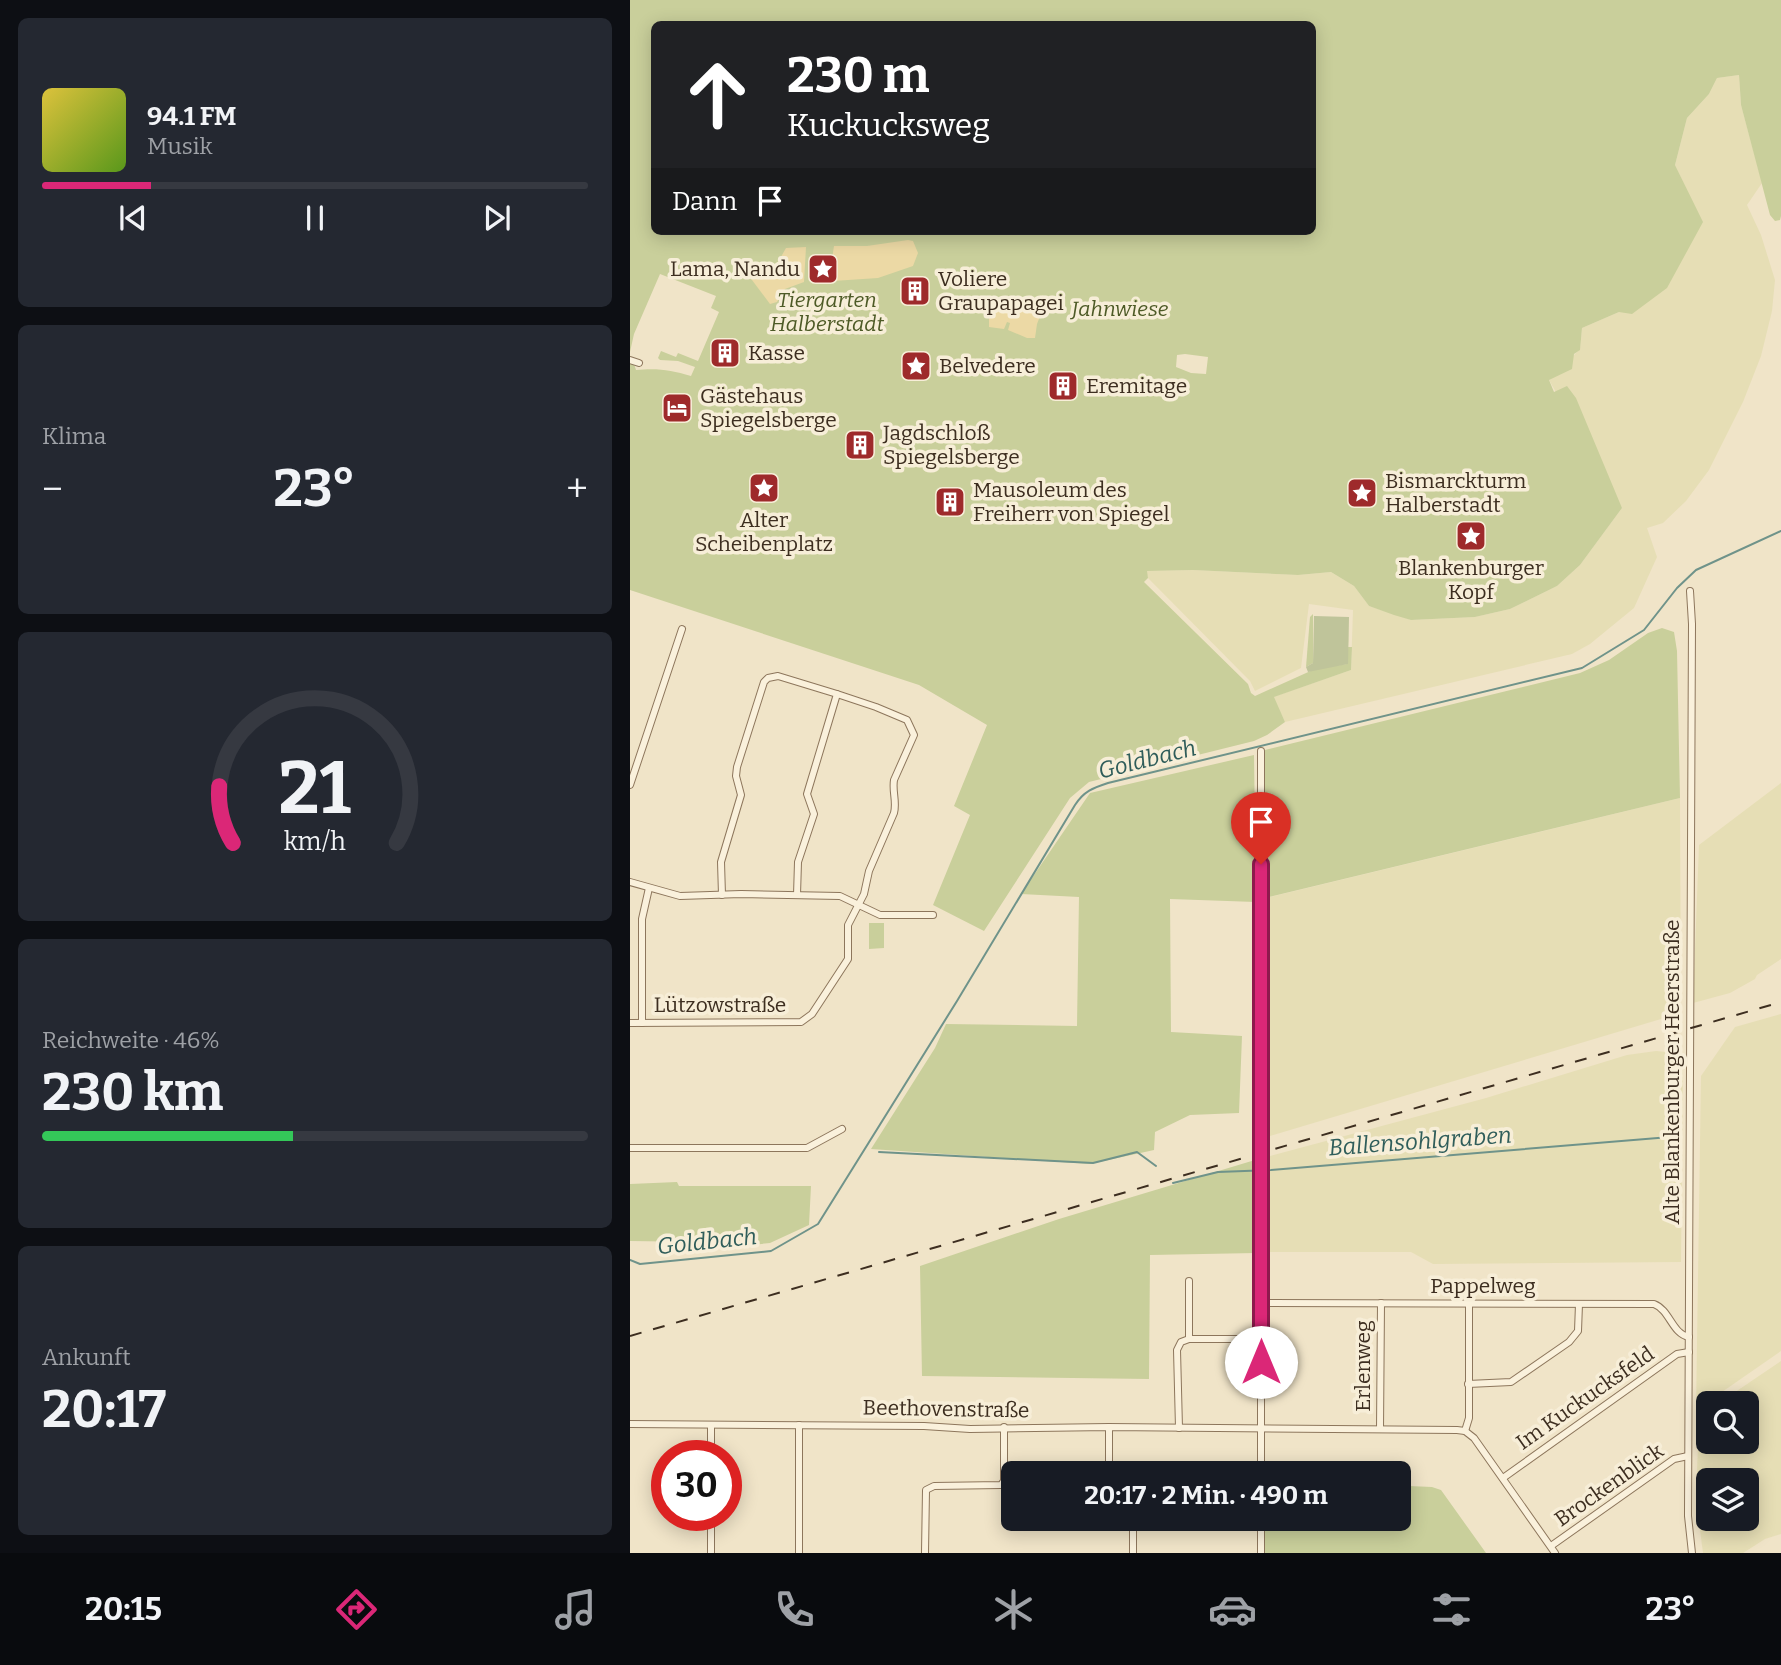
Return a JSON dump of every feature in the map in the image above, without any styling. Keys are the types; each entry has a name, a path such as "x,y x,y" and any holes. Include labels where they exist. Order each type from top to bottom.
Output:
{"street":[{"path":"630,360 639,363"},
{"name":"Alte Blankenburger Heerstraße","path":"1690,591 1690,1553"},
{"path":"630,785 682,629"},
{"path":"722,895 721,862 741,794 736,776 737,767 764,682 768,678 778,676 907,720 914,735 894,780 894,813 869,871 864,894 858,906"},
{"path":"797,895 799,862 814,814 807,794 837,694"},
{"path":"1261,751 1261,1461"},
{"path":"630,882 680,896 840,896 880,915 933,915"},
{"path":"642,1023 642,919 649,888"},
{"name":"Lützowstraße","path":"630,1023 802,1022 812,1014 848,959 848,925 858,906"},
{"path":"630,1148 807,1148 842,1129"},
{"path":"1189,1281 1189,1339"},
{"name":"Pappelweg","path":"1261,1303 1654,1304 1662,1307 1680,1334 1689,1337"},
{"name":"Erlenweg","path":"1380,1429 1381,1303"},
{"path":"1469,1303 1469,1418 1465,1431 1474,1438 1555,1553"},
{"path":"1468,1384 1511,1382 1569,1342 1578,1331 1579,1304"},
{"path":"1179,1429 1177,1350 1181,1342 1189,1339 1261,1339"},
{"name":"Im Kuckucksfeld","path":"1503,1478 1677,1354 1689,1352"},
{"name":"Beethovenstraße","path":"630,1424 1465,1431"},
{"path":"711,1425 711,1440"},
{"path":"799,1425 799,1553"},
{"path":"925,1553 926,1490 934,1486 1001,1485 1004,1481 1004,1427"},
{"path":"1109,1427 1109,1461"},
{"name":"Brockenblick","path":"1551,1546 1674,1459 1688,1456"},
{"path":"711,1531 711,1553"},
{"path":"1133,1531 1133,1553"},
{"path":"1261,1531 1261,1553"}],"shaded area":[{"path":"1739,75 1741,105 1762,183 1747,205 1761,235 1775,280 1772,311 1761,356 1743,402 1709,470 1686,501 1663,523 1647,528 1657,557 1634,608 1590,644 1572,654 1285,722 1273,697 1351,670 1353,610 1309,604 1301,668 1255,691 1250,681 1148,578 1146,571 1193,570 1298,575 1331,572 1354,586 1369,606 1412,620 1475,617 1510,609 1557,586 1580,565 1622,508 1549,380 1580,349 1582,328 1619,312 1702,222 1675,165 1687,118 1709,94 1717,78"},
{"path":"1781,783 1781,959 1755,979 1730,993 1693,1003 1699,845"},
{"path":"1680,798 1681,1013 1270,1136 1270,897"},
{"path":"1781,1014 1781,1351 1723,1391 1696,1391 1701,1076 1735,1027"},
{"path":"1656,1051 1677,1053 1683,1059 1681,1262 1433,1264 1411,1252 1269,1252 1270,1156 1486,1098 1627,1055"},
{"path":"1781,1361 1781,1534 1765,1539 1743,1553 1703,1553 1700,1531 1759,1531 1759,1468 1697,1468 1698,1454 1759,1454 1759,1391 1737,1391"}],"green space":[{"path":"630,0 1781,0 1780,220 1775,221 1770,215 1741,105 1739,75 1717,78 1709,94 1687,118 1675,165 1703,222 1667,288 1632,314 1619,312 1582,328 1580,350 1574,354 1572,369 1549,380 1554,392 1567,386 1576,398 1622,508 1580,565 1557,586 1510,609 1475,617 1411,620 1369,606 1354,586 1331,572 1298,575 1193,570 1147,571 1148,578 1144,582 1248,684 1255,696 1315,669 1347,664 1349,617 1348,647 1352,647 1351,670 1274,697 1285,722 1254,741 1089,782 1070,798 984,931 933,905 970,815 954,806 987,725 919,685 630,590 630,364 634,364 636,370 664,370 691,376 695,367 658,358 661,351 676,357 678,353 698,361 719,312 711,308 716,296 660,274 634,334 630,352","holes":["1177,355 1208,357 1206,374 1191,373 1176,367"]},
{"path":"1313,614 1313,663 1306,667 1310,617"},
{"path":"1314,616 1349,617 1348,664 1308,672 1306,667 1313,663"},
{"path":"1662,628 1674,632 1677,651 1680,798 1265,898 1265,750 1580,673 1609,660 1648,633"},
{"path":"1254,755 1256,902 1170,899 1171,1032 1242,1036 1239,1113 1190,1115 1155,1132 1154,1150 1090,1164 871,1149 935,1048 946,1024 1077,1026 1079,897 1021,894 1090,793"},
{"path":"869,923 884,923 884,948 869,949"},
{"path":"1255,1160 1256,1253 1150,1255 1149,1379 922,1376 920,1266 1059,1219"},
{"path":"677,1182 679,1186 811,1186 809,1225 770,1243 703,1250 701,1242 630,1241 630,1184"},
{"path":"1411,1486 1441,1490 1486,1553 1265,1553 1265,1531 1411,1531"}],"sand":[{"path":"913,241 918,253 913,266 878,278 833,281 832,273 831,281 810,281 813,259 832,259 834,246 867,246"},
{"path":"806,247 804,282 785,289 777,302 770,304 749,276 755,271 777,264 786,248"},
{"path":"989,300 1042,311 1035,338 1027,338 1008,330 1010,323 1007,322 1004,329 989,327"}],"waterway":[{"name":"Goldbach","path":"630,1260 640,1264 771,1251 818,1224 1075,805 1089,791 1108,783 1582,668 1644,630 1677,588 1696,570 1781,531"},
{"name":"Ballensohlgraben","path":"1173,1183 1218,1172 1670,1137"},
{"name":"Ballensohlgraben","path":"879,1152 1093,1163 1137,1152 1156,1166"}],"railway":[{"path":"630,1336 1781,1002"}],"place":[{"name":"Lama, Nandu","path":"823,269"},
{"name":"Voliere Graupapagei","path":"915,291"},
{"name":"Kasse","path":"725,353"},
{"name":"Belvedere","path":"916,366"},
{"name":"Eremitage","path":"1063,386"},
{"name":"Gästehaus Spiegelsberge","path":"677,408"},
{"name":"Jagdschloß Spiegelsberge","path":"860,445"},
{"name":"Alter Scheibenplatz","path":"764,488"},
{"name":"Bismarckturm Halberstadt","path":"1362,493"},
{"name":"Mausoleum des Freiherr von Spiegel","path":"950,502"},
{"name":"Blankenburger Kopf","path":"1471,536"}],"route":[{"path":"1261,864 1261,1362"}],"park label":[{"name":"Jahnwiese","path":"1120,309"},
{"name":"Tiergarten Halberstadt","path":"827,312"}]}
